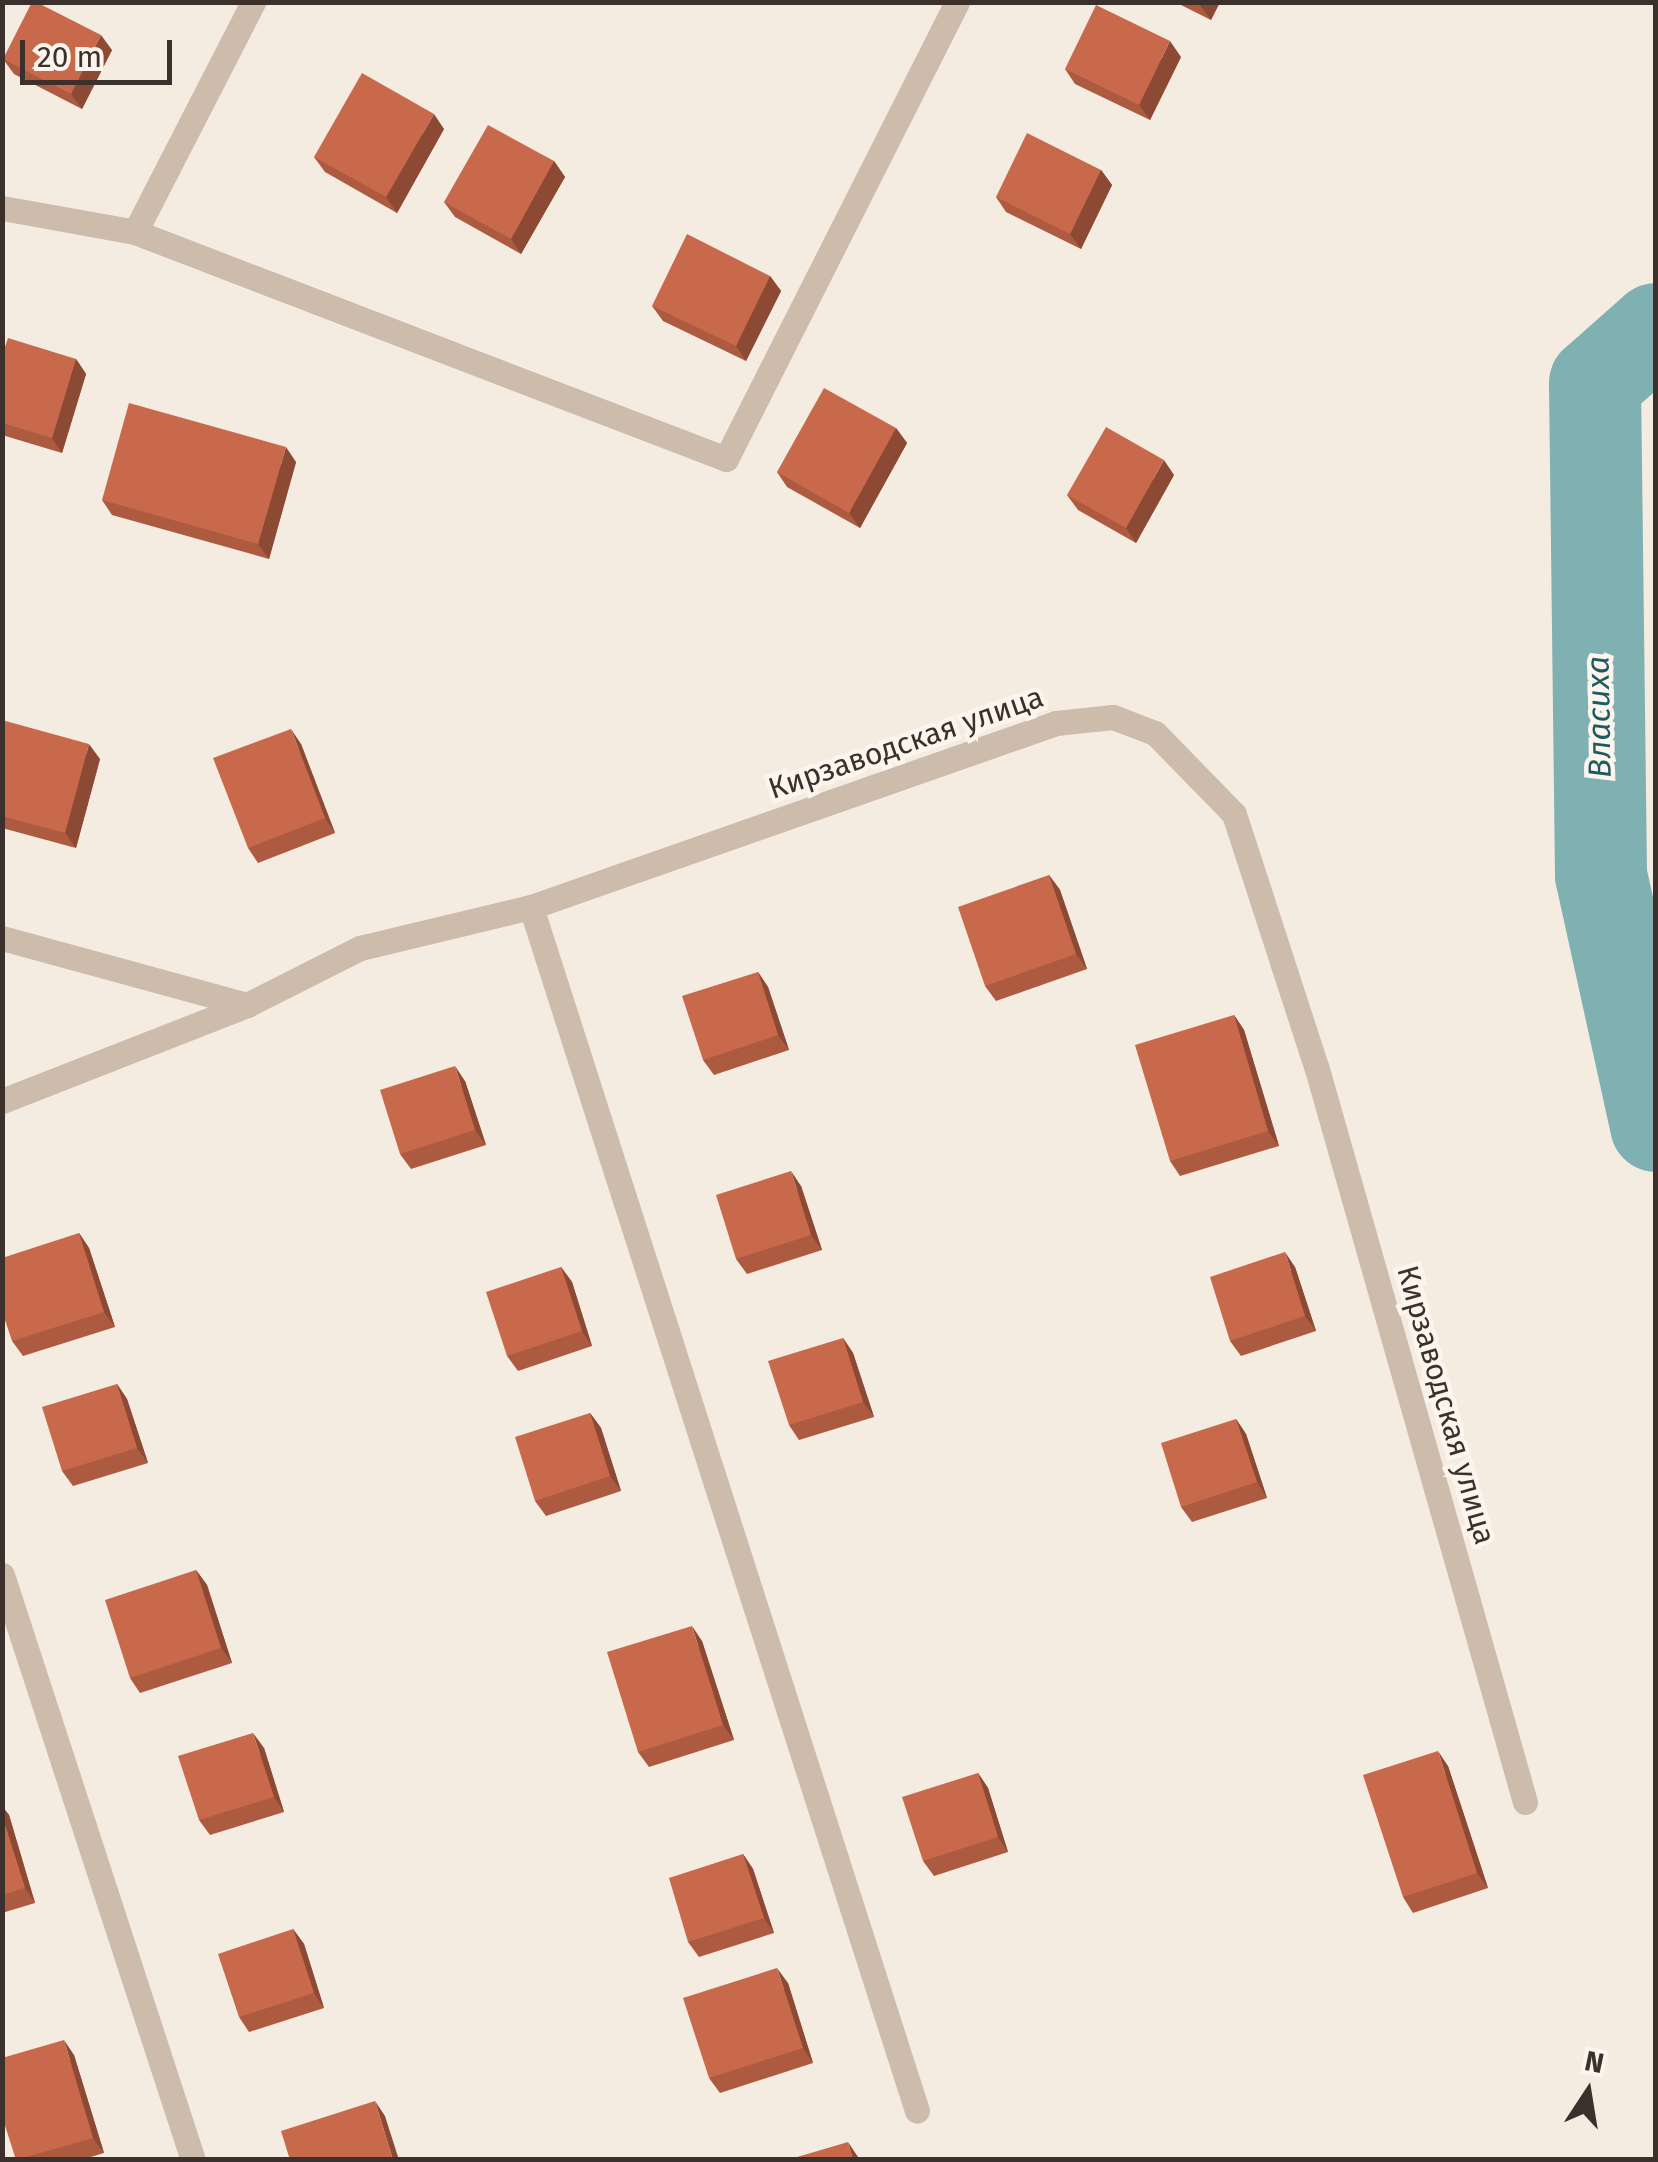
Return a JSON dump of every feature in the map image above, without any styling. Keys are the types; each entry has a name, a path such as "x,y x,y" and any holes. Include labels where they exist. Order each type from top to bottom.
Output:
{"street":[{"path":"135,232 253,2"},
{"path":"2,208 135,232 726,459 957,2"},
{"name":"Кирзаводская улица","path":"2,1101 246,1005 360,948 532,908 1056,724 1113,717 1156,733 1234,814 1312,1051 1525,1802"},
{"path":"532,908 917,2112"},
{"path":"2,938 246,1005"},
{"path":"2,1575 193,2160"}],"building":[{"path":"32,2 101,35 71,94 3,59"},
{"path":"1096,5 1170,41 1139,105 1065,69"},
{"path":"362,73 434,114 386,197 314,157"},
{"path":"488,125 554,161 511,239 444,202"},
{"path":"1027,133 1101,170 1070,234 996,197"},
{"path":"687,234 770,276 736,346 652,306"},
{"path":"8,338 76,359 52,438 2,423 2,356"},
{"path":"824,388 896,428 849,513 777,472"},
{"path":"129,403 286,447 258,544 102,500"},
{"path":"1106,427 1164,460 1126,528 1067,495"},
{"path":"2,720 89,744 65,833 2,816"},
{"path":"291,729 325,818 248,848 213,758"},
{"path":"1049,875 1076,954 985,986 958,907"},
{"path":"758,972 778,1035 703,1060 682,996"},
{"path":"1234,1015 1268,1131 1170,1161 1135,1045"},
{"path":"455,1066 475,1130 400,1154 380,1090"},
{"path":"791,1171 811,1235 736,1259 716,1195"},
{"path":"79,1233 104,1312 12,1341 2,1311 2,1258"},
{"path":"1285,1252 1305,1316 1230,1341 1210,1277"},
{"path":"561,1267 582,1331 507,1356 486,1292"},
{"path":"843,1338 863,1402 789,1425 768,1361"},
{"path":"117,1384 137,1448 62,1471 42,1407"},
{"path":"590,1413 610,1476 535,1501 515,1437"},
{"path":"1236,1419 1257,1482 1181,1507 1161,1443"},
{"path":"196,1570 221,1648 130,1678 105,1600"},
{"path":"692,1626 723,1725 638,1752 607,1652"},
{"path":"253,1733 274,1797 199,1820 178,1756"},
{"path":"1438,1751 1477,1873 1403,1897 1363,1775"},
{"path":"978,1773 998,1837 923,1861 902,1797"},
{"path":"2,1815 25,1888 2,1895"},
{"path":"743,1854 764,1918 688,1942 669,1878"},
{"path":"293,1929 314,1993 239,2017 218,1954"},
{"path":"777,1968 803,2048 709,2078 683,1998"},
{"path":"64,2040 93,2138 16,2160 2,2116 2,2058"},
{"path":"375,2101 393,2160 290,2160 281,2131"},
{"path":"848,2142 853,2160 787,2160"}],"waterway":[{"name":"Власиха","path":"1656,329 1595,383 1601,875 1656,1126"}]}
